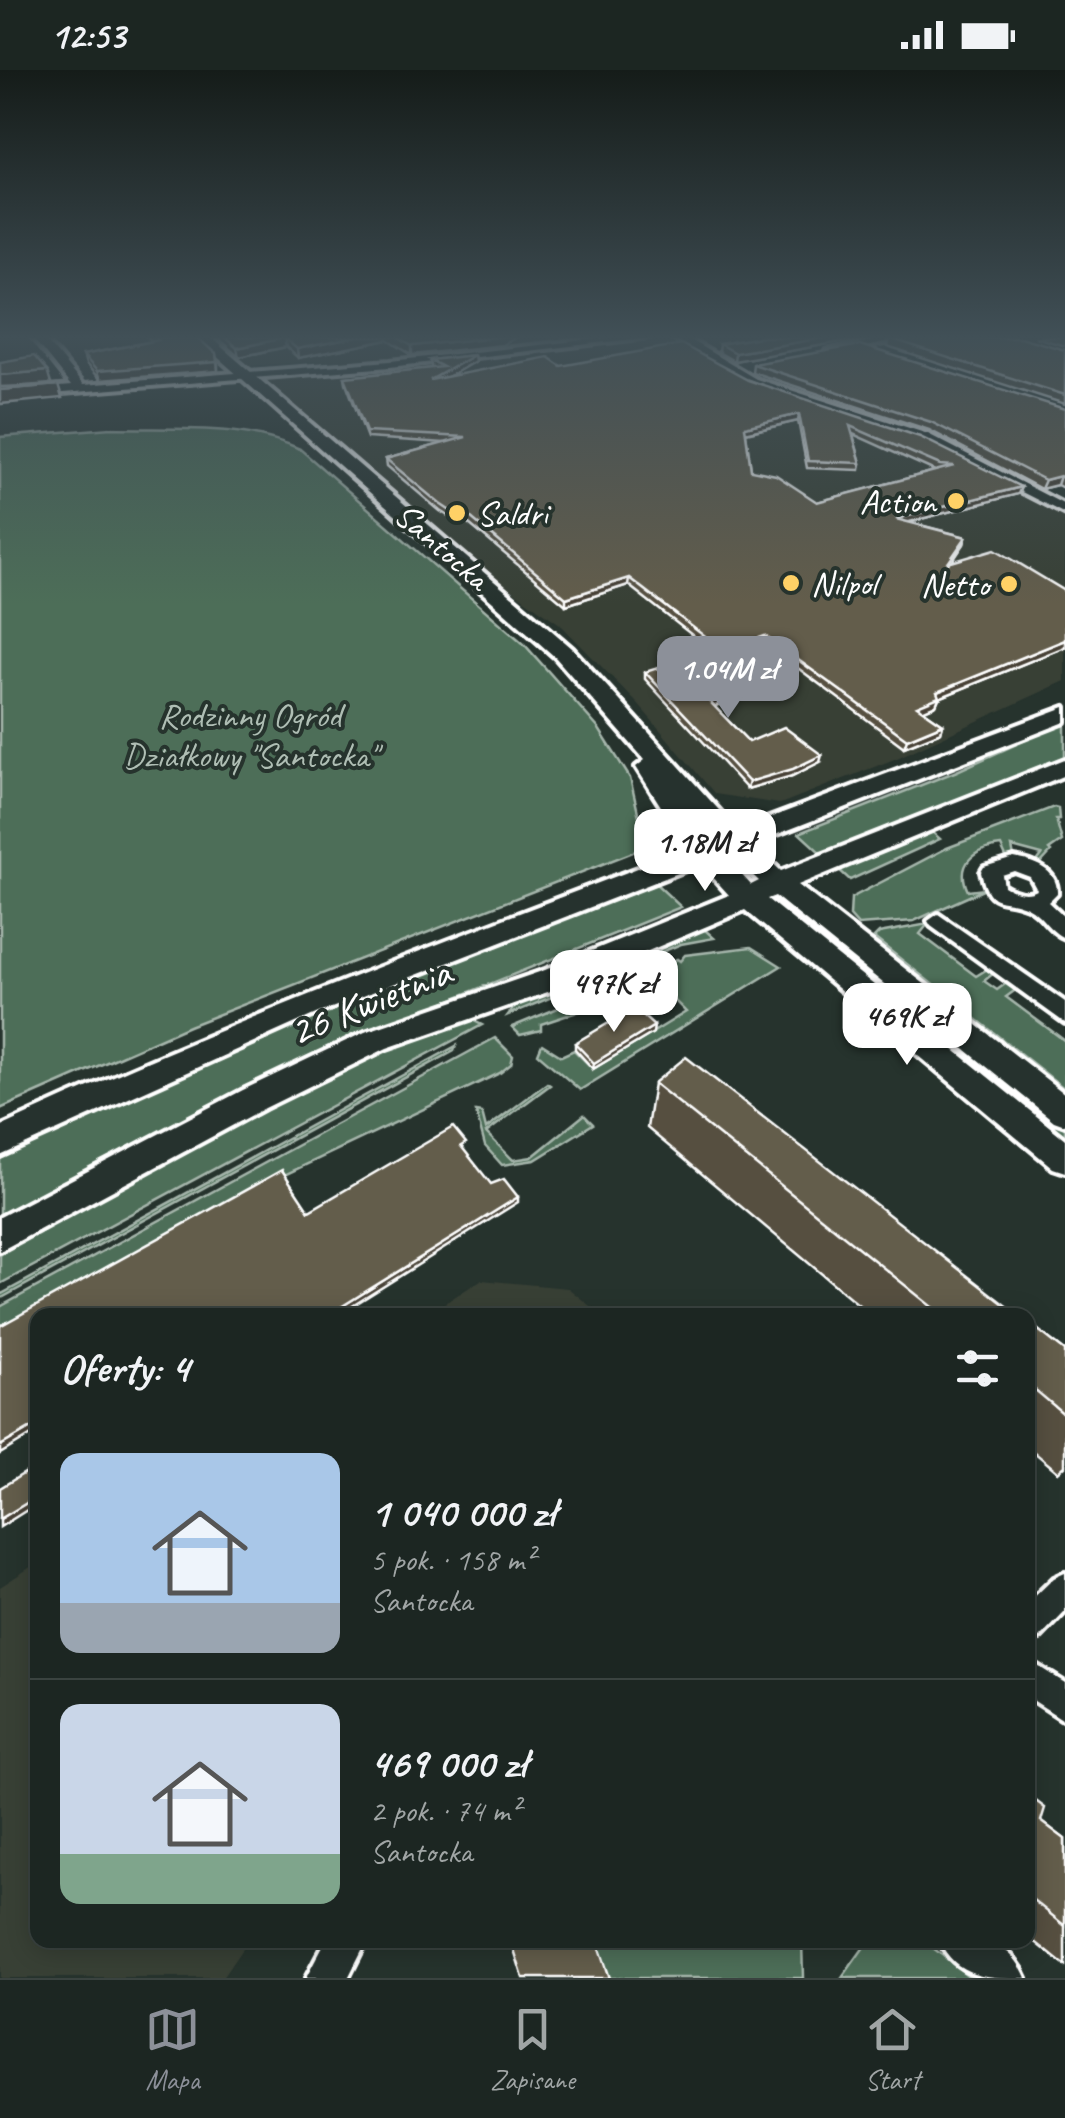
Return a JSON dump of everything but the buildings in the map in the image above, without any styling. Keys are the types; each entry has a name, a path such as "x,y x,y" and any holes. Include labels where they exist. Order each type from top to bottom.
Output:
{"street":[{"name":"Santocka","path":"303,426 553,642 732,842 777,883 1065,1112"},
{"path":"896,426 934,441 1065,510"},
{"name":"26 Kwietnia","path":"0,1142 152,1071 306,1006 1065,714"},
{"name":"Santocka","path":"628,724 658,787 704,852 747,897 1065,1158"},
{"name":"26 Kwietnia","path":"0,1235 330,1061 445,1013 537,985 1065,766"},
{"path":"1034,902 1065,930"},
{"path":"938,921 1065,1014"},
{"path":"1035,1619 1065,1589"},
{"path":"1035,1683 1065,1704"},
{"path":"326,1978 343,1948"},
{"path":"968,1948 1006,1978"}],"shaded area":[{"path":"310,426 858,426 972,467 1065,518 1065,681 897,758 780,804 715,794 637,703 560,624 451,548"},
{"path":"481,1280 568,1288 592,1308 437,1308"},
{"path":"30,1568 30,1948 243,1948 222,1978 0,1978 0,1587"}],"green space":[{"name":"Rodzinny Ogród Działkowy \"Santocka\"","path":"111,428 231,431 300,449 524,644 599,729 630,778 646,847 189,1026 0,1109 0,437"},
{"path":"1065,722 1065,757 822,854 799,833 957,771"},
{"path":"1058,808 1056,819 1062,841 1049,850 1039,865 1036,863 1042,855 1012,847 1014,857 1006,857 1001,846 991,848 975,854 964,873 968,891 985,889 914,921 858,925 850,916 851,898 947,848"},
{"path":"931,831 940,839 850,880 837,868"},
{"path":"654,882 681,907 368,1033 0,1222 0,1155 300,1019"},
{"path":"928,924 920,934 976,976 989,968 994,973 984,981 997,990 1008,982 1017,989 1006,997 1065,1041 1065,1089 874,938 879,933"},
{"path":"704,929 714,938 681,944 508,1015 518,1002"},
{"path":"809,932 1065,1127 1065,1145 805,934"},
{"path":"751,947 781,966 580,1090 538,1054 542,1044 561,1056 574,1050 593,1069 686,1012 659,985 541,1024 541,1030 520,1035 512,1027 680,961 685,955"},
{"path":"468,1018 482,1025 0,1284 0,1255 35,1230 301,1089"},
{"path":"495,1038 513,1056 511,1064 500,1073 284,1175 46,1308 30,1308 30,1317 0,1334 0,1307"},
{"path":"456,1046 454,1051 0,1299 0,1295"},
{"path":"547,1083 550,1085 486,1133 513,1160 532,1157 584,1115 593,1124 535,1160 502,1165 485,1146 476,1112 482,1113 486,1129"},
{"path":"595,1948 802,1948 803,1978 605,1978"},
{"path":"863,1948 933,1948 971,1978 842,1978"}],"place":[{"name":"Action","path":"956,501"},
{"name":"Saldri","path":"457,513"},
{"name":"Nilpol","path":"791,583"},
{"name":"Netto","path":"1009,584"}]}
